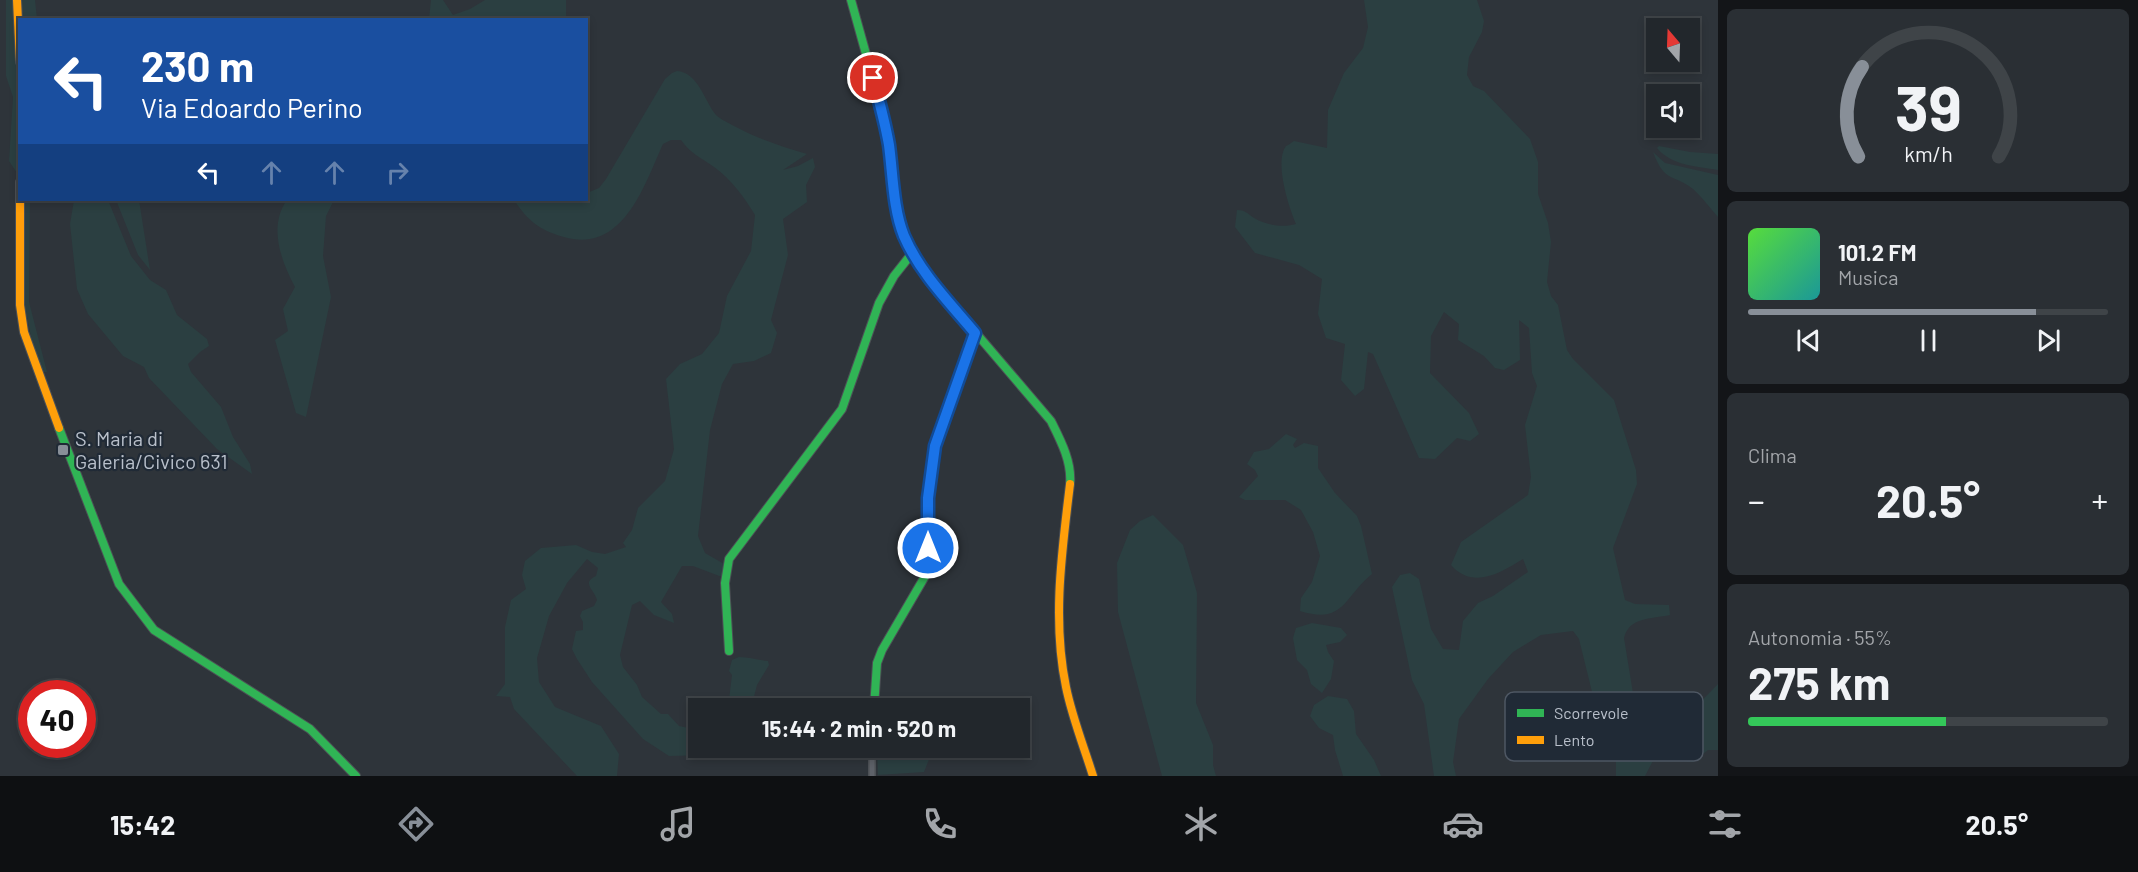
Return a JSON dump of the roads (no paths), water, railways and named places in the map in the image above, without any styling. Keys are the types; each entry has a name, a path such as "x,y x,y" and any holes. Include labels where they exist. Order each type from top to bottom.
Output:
{"street":[{"path":"16,0 18,31"},
{"path":"851,0 886,126 901,225 913,252 935,285 1052,421 1063,444 1069,464 1071,484 1058,600 1060,646 1066,688 1093,776"},
{"path":"20,201 20,295 24,332 119,584 154,630 310,729 356,776"},
{"path":"729,651 725,583 729,559 842,409 879,303 894,276 913,252"},
{"path":"875,698 877,663 882,650 924,578 928,561 928,498 935,446 975,333"},
{"path":"872,758 872,776"}],"place":[{"name":"S. Maria di Galeria/Civico 631","path":"63,450"}]}
